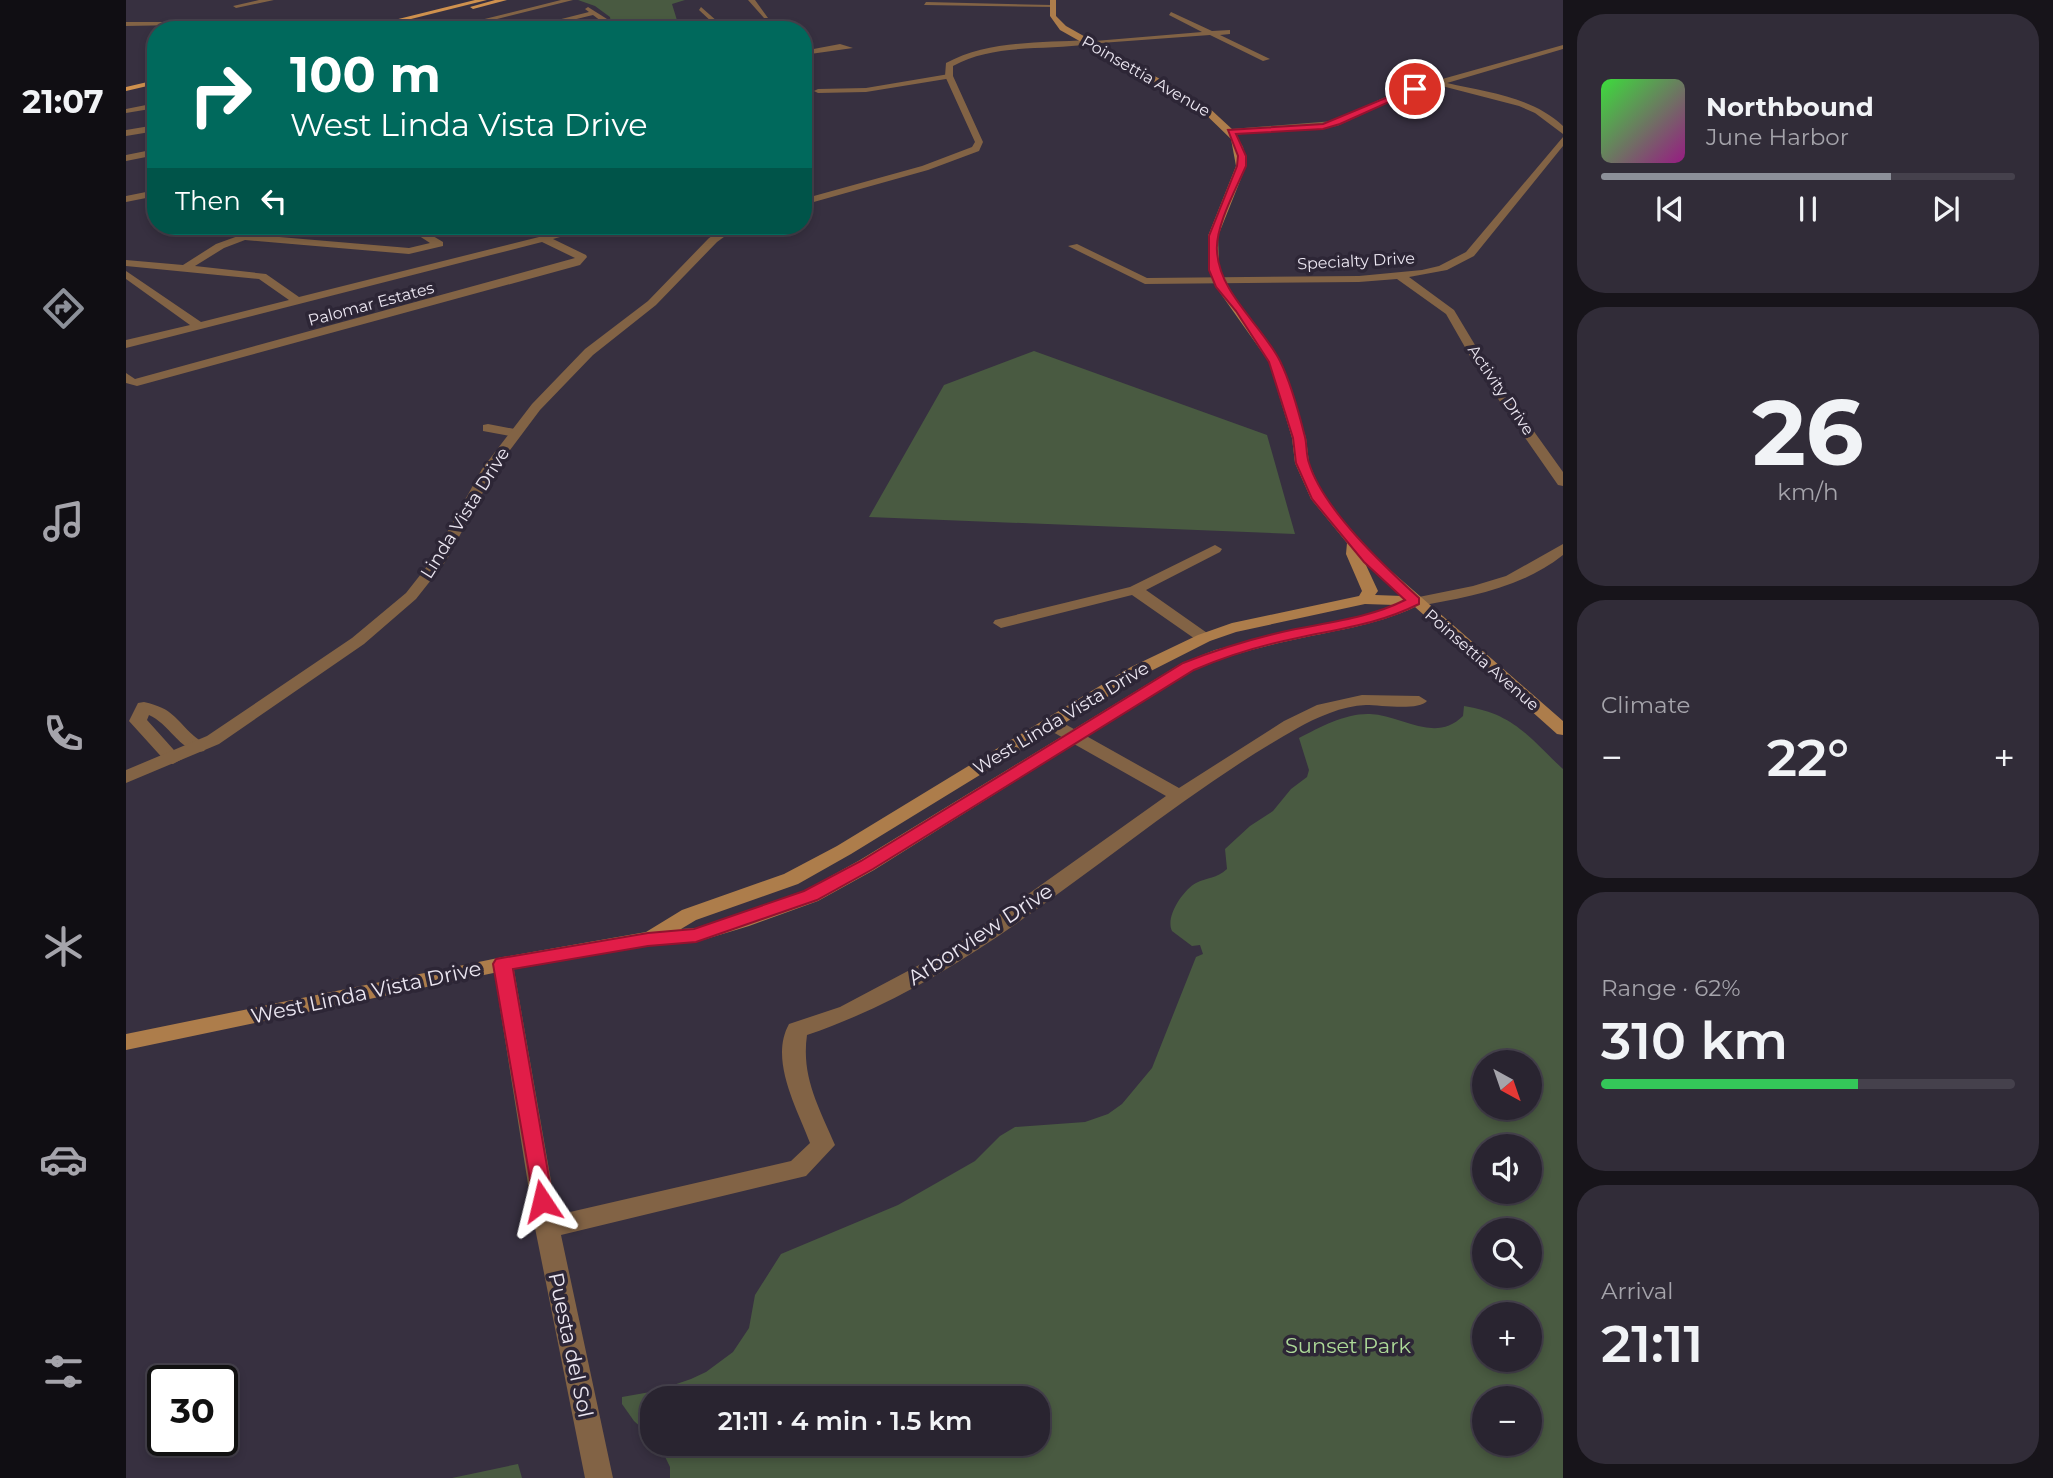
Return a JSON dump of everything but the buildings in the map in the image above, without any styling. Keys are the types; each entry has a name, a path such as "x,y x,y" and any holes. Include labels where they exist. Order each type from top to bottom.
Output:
{"main road":[{"path":"395,21 484,0"},
{"path":"416,21 504,0"},
{"name":"Poinsettia Avenue","path":"1052,4 1053,16 1063,28 1203,107 1231,132 1242,156 1241,166 1213,236 1212,249 1218,279 1275,362 1299,438 1302,463 1318,499 1333,514 1353,542 1414,601 1563,730"},
{"path":"126,83 147,79"},
{"path":"126,89 147,84"},
{"path":"1353,542 1353,554 1370,591 1366,598"},
{"name":"West Linda Vista Drive","path":"648,939 689,915 791,879 844,850 1137,671 1204,638 1232,628 1366,598 1414,601"},
{"name":"West Linda Vista Drive","path":"126,1042 503,964 648,939 696,935 811,895 867,865 1075,738 1158,683 1199,662 1222,653 1287,636 1384,616 1414,601"}],"street":[{"path":"236,6 271,0"},
{"path":"481,21 570,0 605,21"},
{"path":"751,0 766,17"},
{"path":"926,4 1052,4"},
{"path":"701,9 714,21"},
{"path":"560,21 595,13"},
{"path":"1171,13 1266,60"},
{"path":"126,24 147,24"},
{"path":"812,199 925,169 976,149 979,142 948,76 949,65 974,54 1087,42 1227,32"},
{"path":"813,51 849,47"},
{"path":"1231,132 1338,123 1399,94 1434,82 1563,47"},
{"path":"818,91 866,90 948,76"},
{"path":"1434,82 1530,108 1557,124 1563,131"},
{"path":"126,111 147,107"},
{"path":"126,133 147,130"},
{"name":"Specialty Drive","path":"1073,246 1146,281 1401,277 1443,268 1470,254 1563,140"},
{"path":"126,158 147,154"},
{"path":"126,186 141,196"},
{"path":"126,199 147,195"},
{"path":"187,267 220,246 249,235"},
{"path":"243,237 409,251 439,244 425,235"},
{"path":"126,344 559,235"},
{"name":"Linda Vista Drive","path":"126,777 198,747 358,641 411,596 439,561 489,469 515,433 589,352 652,303 720,235"},
{"name":"Palomar Estates","path":"126,377 132,383 172,373 487,289 576,263 582,257 544,239"},
{"path":"126,263 262,276 298,301"},
{"path":"126,275 199,326"},
{"name":"Activity Drive","path":"1401,277 1450,312 1484,370 1563,482"},
{"path":"488,428 515,433"},
{"path":"1414,601 1505,583 1539,568 1563,548"},
{"path":"1001,623 1135,590 1215,550"},
{"path":"1135,590 1204,638"},
{"name":"Arborview Drive","path":"547,1227 798,1169 822,1145 801,1091 793,1057 797,1030 848,1013 962,950 1179,796 1290,724 1323,709 1362,700 1419,701"},
{"path":"173,759 138,721 144,707 167,716 188,740 198,747"},
{"path":"1050,723 1179,796"},
{"name":"Puesta del Sol","path":"503,964 547,1227 599,1478"}],"green space":[{"path":"578,0 685,0 672,4 677,21 611,21 610,17 595,6"},
{"path":"1034,351 1267,435 1295,534 869,517 944,385"},
{"name":"Sunset Park","path":"1464,706 1496,715 1530,737 1563,769 1563,1478 670,1478 670,1467 665,1456 1050,1456 1050,1386 671,1386 706,1372 733,1352 749,1328 755,1295 781,1254 898,1205 975,1161 1000,1136 1015,1127 1085,1122 1108,1114 1122,1104 1152,1068 1196,957 1203,954 1200,945 1192,946 1172,931 1170,925 1176,904 1191,886 1227,869 1225,849 1250,826 1273,811 1291,789 1307,777 1309,770 1299,738 1333,722 1361,714 1382,716 1429,728 1452,724 1463,716"},
{"path":"640,1394 640,1426 622,1404 622,1397"},
{"path":"518,1464 522,1478 452,1478"}],"route":[{"path":"542,1201 503,964 648,939 696,935 811,895 867,865 1188,666 1222,653 1287,636 1384,616 1414,601 1369,559 1318,499 1302,463 1299,438 1275,362 1221,287 1214,270 1212,249 1213,236 1241,166 1242,156 1237,139 1231,132 1302,130 1338,123 1415,89"}]}
